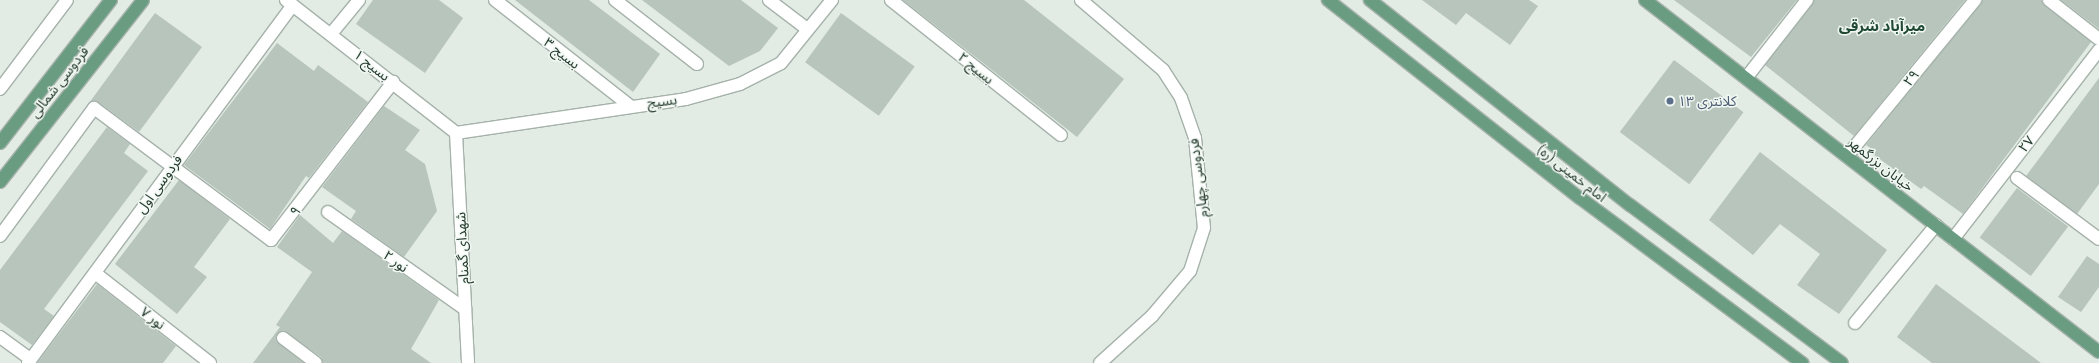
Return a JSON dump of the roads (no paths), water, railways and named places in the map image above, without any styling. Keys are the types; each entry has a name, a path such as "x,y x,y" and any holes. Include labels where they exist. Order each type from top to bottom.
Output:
{"main road":[{"name":"فردوسی شمالی","path":"0,144 111,0"},
{"name":"فردوسی شمالی","path":"0,182 143,0"},
{"name":"امام خمینی (ره)","path":"1328,0 1580,198 1802,363"},
{"name":"امام خمینی (ره)","path":"1370,0 1630,205 1842,363"},
{"name":"خیابان بزرگمهر","path":"1645,0 2099,352"}],"street":[{"path":"0,90 67,0"},
{"path":"331,34 359,0"},
{"name":"بسیج ۳","path":"495,0 629,105"},
{"path":"615,0 698,64"},
{"path":"769,0 807,30"},
{"name":"بسیج","path":"456,132 629,105 686,99 740,84 781,63 832,0"},
{"name":"بسیج ۲","path":"891,0 1061,135"},
{"name":"فردوسی چهارم","path":"1080,0 1164,70 1181,98 1195,138 1202,183 1204,228 1190,271 1152,316 1100,363"},
{"path":"1746,78 1807,0"},
{"name":"۲۹","path":"1847,156 1975,0"},
{"path":"2049,0 2099,39"},
{"name":"بسیج ۱","path":"289,3 456,132"},
{"name":"فردوسی اول","path":"29,361 95,273 289,3"},
{"name":"۲۷","path":"1953,239 2099,50"},
{"name":"۹","path":"172,166 271,240 393,82"},
{"path":"0,236 94,108 172,166"},
{"name":"شهدای گمنام","path":"456,132 468,363"},
{"path":"2017,178 2097,232"},
{"name":"نور ۲","path":"328,212 465,309"},
{"path":"1855,324 1936,225"},
{"name":"نور ۷","path":"95,273 210,363"},
{"path":"0,338 29,361"},
{"path":"283,338 316,363"}],"place":[{"name":"کلانتری ۱۳","path":"1670,101"}],"district":[{"name":"میرآباد شرقی","path":"1882,26"}]}
